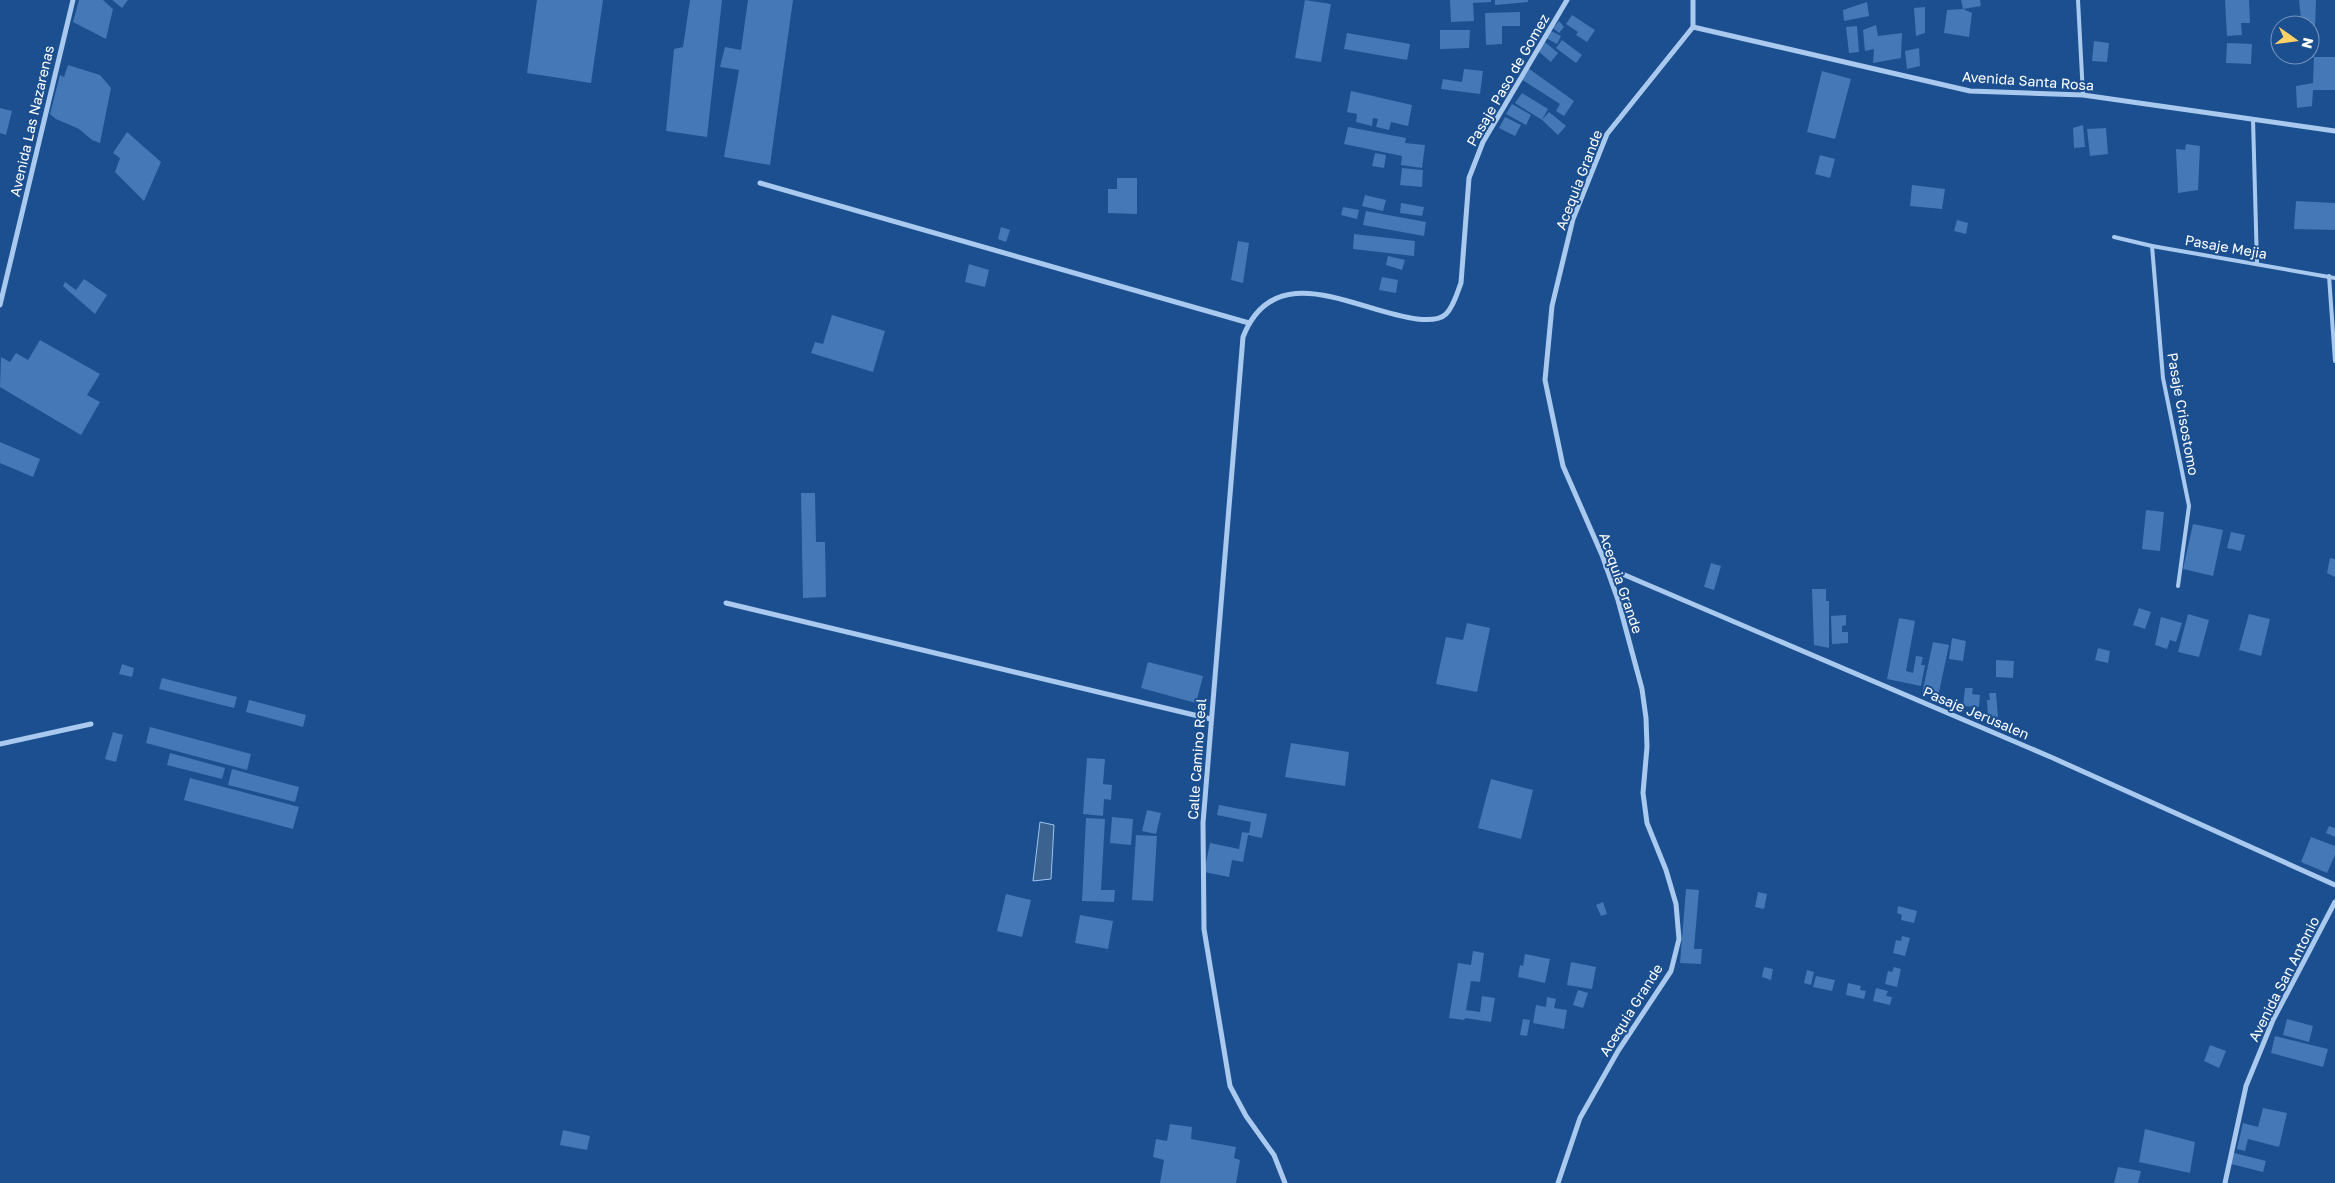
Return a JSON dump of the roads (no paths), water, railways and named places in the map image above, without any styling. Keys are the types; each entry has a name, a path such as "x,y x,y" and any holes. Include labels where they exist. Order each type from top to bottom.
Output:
{"street":[{"name":"Avenida Las Nazarenas","path":"0,305 73,0"},
{"name":"Pasaje Paso de Gomez","path":"1249,323 1257,310 1274,299 1297,293 1320,293 1396,317 1430,321 1445,315 1455,300 1461,283 1469,178 1483,142 1567,0"},
{"path":"1693,0 1693,27"},
{"name":"Avenida Santa Rosa","path":"1693,27 1970,92 2083,95 2335,130"},
{"name":"Acequia Grande","path":"1558,1183 1580,1118 1618,1051 1671,971 1678,939 1676,904 1666,870 1647,823 1643,793 1647,747 1646,718 1642,689 1618,600 1606,566 1562,466 1545,380 1552,306 1573,219 1607,134 1693,27"},
{"path":"760,182 1249,323"},
{"name":"Calle Camino Real","path":"1249,323 1244,337 1203,823 1204,929 1230,1086 1246,1116 1274,1155 1284,1183"},
{"name":"Pasaje Jerusalen","path":"1606,566 2044,754 2335,885"},
{"path":"726,603 1212,719"},
{"path":"0,744 91,724"},
{"name":"Avenida San Antonio","path":"2225,1183 2246,1086 2273,1020 2335,902"}],"lane":[{"path":"2078,0 2083,95"},
{"path":"2253,119 2257,264"},
{"name":"Pasaje Mejia","path":"2114,237 2152,246 2335,278"},
{"name":"Pasaje Crisostomo","path":"2152,246 2163,378 2189,506 2178,586"},
{"path":"2329,276 2335,361"}],"water":[{"path":"1040,822 1054,825 1051,879 1033,881"}]}
